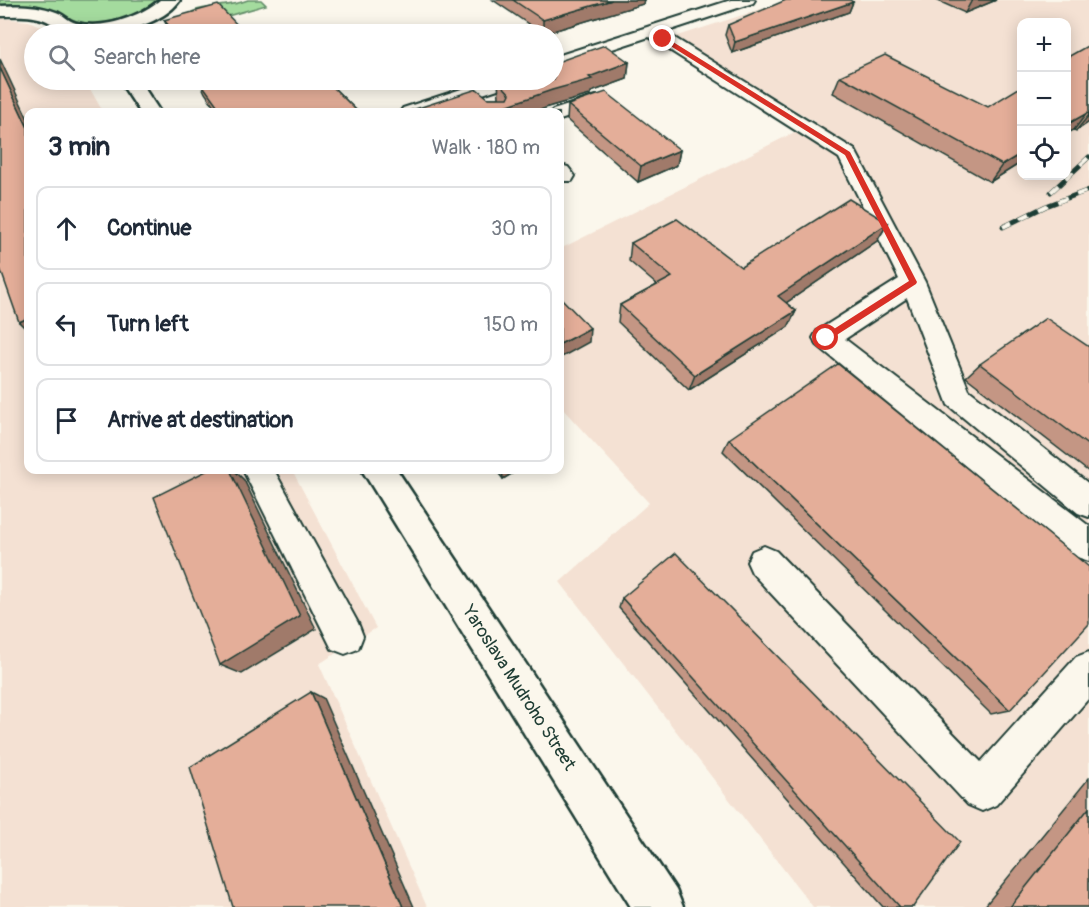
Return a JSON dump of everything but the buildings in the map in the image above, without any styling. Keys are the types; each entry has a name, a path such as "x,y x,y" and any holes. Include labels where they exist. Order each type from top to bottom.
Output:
{"main road":[{"path":"125,24 159,10 170,2"},
{"path":"150,24 170,2"},
{"path":"0,10 50,16 63,24"},
{"path":"136,90 147,108"},
{"name":"Yaroslava Mudroho Street","path":"382,474 659,907"}],"street":[{"path":"564,60 747,0"},
{"path":"651,31 848,154 913,282 958,397 1089,503"},
{"path":"422,108 477,90 492,104"},
{"path":"564,113 596,102"},
{"path":"913,282 826,338 1089,546"},
{"path":"260,474 345,636"},
{"path":"764,562 982,791 1089,670"}],"shaded area":[{"path":"789,0 1089,0 1089,907 813,907 560,582 649,503 564,410 564,247 815,122 675,37"},
{"path":"0,18 29,21 35,24 24,24 24,90 91,90 101,108 24,108 24,474 294,474 376,628 319,664 427,907 0,907"}],"green space":[{"path":"0,0 157,0 140,11 119,20 87,23 35,5 0,5"},
{"path":"261,0 266,5 200,24 181,24 188,14 196,10"}],"railway":[{"path":"1051,192 1089,157"},
{"path":"1003,227 1046,206 1089,190"}],"route":[{"path":"663,39 848,154 913,282 826,338"}]}
